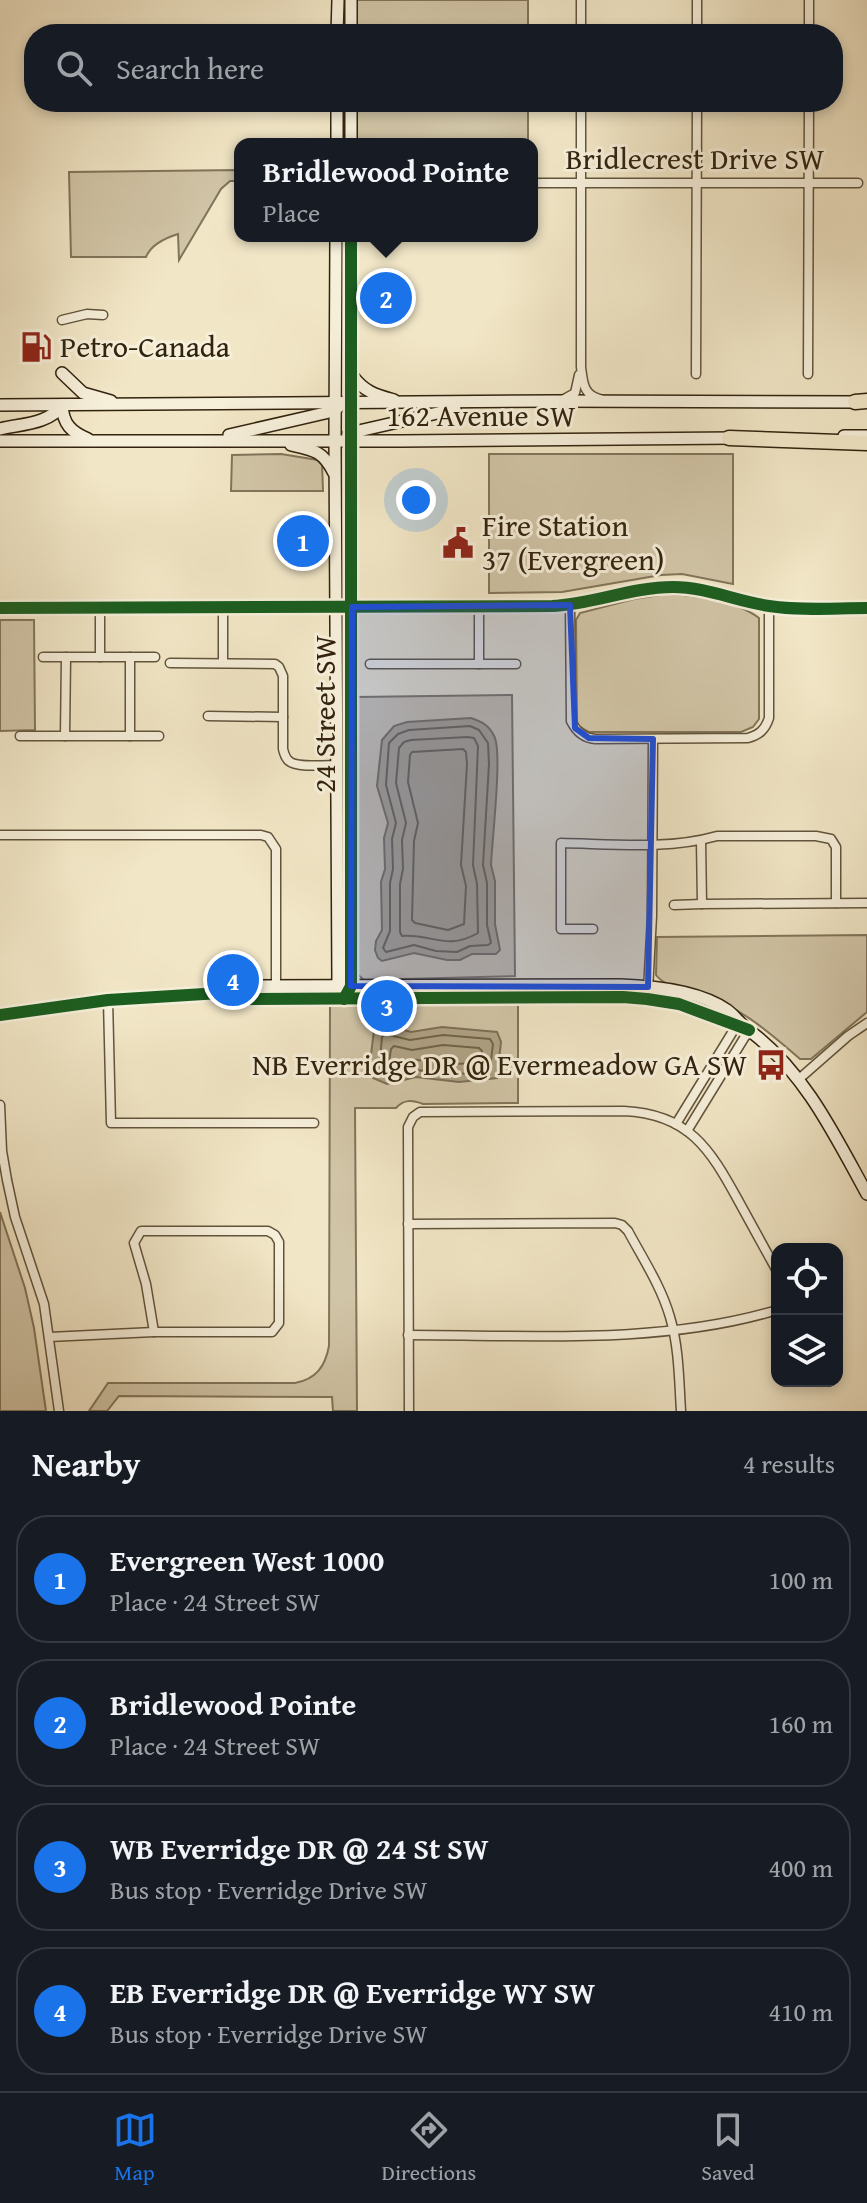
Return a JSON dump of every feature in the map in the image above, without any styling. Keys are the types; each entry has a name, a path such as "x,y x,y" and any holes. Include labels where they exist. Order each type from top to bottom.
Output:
{"highway":[{"path":"729,438 867,443"}],"street":[{"path":"337,24 338,0"},
{"path":"351,0 351,24"},
{"path":"581,0 581,24"},
{"path":"697,0 697,24"},
{"path":"809,0 809,24"},
{"path":"337,112 337,138"},
{"path":"351,112 351,138"},
{"path":"581,112 583,387 594,398 611,402"},
{"path":"696,374 697,112"},
{"path":"808,374 809,112"},
{"name":"Bridlecrest Drive SW","path":"538,183 858,183"},
{"name":"24 Street SW","path":"336,242 352,607 351,986 344,999"},
{"name":"24 Street SW","path":"344,999 338,986 335,474 343,441 343,403 352,374 351,242"},
{"path":"62,320 87,314 103,315"},
{"path":"551,402 575,393 581,367"},
{"path":"62,373 83,393 127,405"},
{"path":"352,374 359,385 371,394 410,404"},
{"name":"162 Avenue SW","path":"0,405 863,402"},
{"path":"202,440 343,403"},
{"path":"343,441 484,403"},
{"path":"0,429 47,418 62,405"},
{"path":"62,405 62,417 70,429 93,440"},
{"name":"162 Avenue SW","path":"0,441 867,436"},
{"path":"271,440 318,452 328,460 335,474"},
{"path":"0,608 570,605 644,590 678,587 787,608 867,608"},
{"path":"570,605 571,716 575,728 589,738 653,739 748,738 765,729 769,718 769,606"},
{"path":"223,607 223,663"},
{"path":"479,607 479,664"},
{"path":"100,608 100,657"},
{"path":"43,657 155,657"},
{"path":"65,736 66,657"},
{"path":"130,657 130,736"},
{"path":"170,663 267,662 279,667 283,676 283,749 288,761 299,765 338,765"},
{"path":"370,664 516,664"},
{"path":"208,716 283,717"},
{"path":"20,736 159,736"},
{"path":"648,993 653,739"},
{"path":"0,835 265,835 276,849 276,999"},
{"path":"593,929 561,929 561,843 651,844 701,841 717,836 816,836 831,839 836,847 836,903"},
{"path":"701,841 702,904"},
{"path":"674,905 866,903"},
{"path":"220,993 231,986 648,993 668,989 705,1000 725,1009 737,1024 773,1050 799,1079 819,1108 867,1194"},
{"path":"0,1015 108,1000 220,993 233,999 344,999 517,992"},
{"path":"108,1000 111,1123 314,1123"},
{"path":"799,1079 867,1023"},
{"path":"676,1124 737,1024"},
{"path":"687,1131 749,1030"},
{"path":"0,1105 2,1151 9,1194 41,1293 59,1411"},
{"path":"409,1411 408,1125 420,1112 636,1112 676,1124 705,1146 717,1161 771,1260"},
{"path":"408,1224 619,1224 628,1231 658,1285 673,1331 681,1411"},
{"path":"49,1337 154,1332 272,1332 279,1323 279,1242 275,1235 268,1231 141,1231 134,1243 146,1284 154,1332"},
{"path":"408,1335 635,1335 673,1331 771,1311"}],"highlighted area":[{"path":"570,605 575,728 589,738 653,739 648,987 351,986 352,607"}],"shaded area":[{"path":"356,0 528,0 528,24 356,24"},
{"path":"356,112 528,112 528,138 356,138"},
{"path":"234,170 234,181 221,189 179,260 178,234 159,242 146,257 71,257 69,172"},
{"path":"281,454 322,463 323,491 231,491 232,455"},
{"path":"489,454 733,454 733,584 682,574 562,592 489,593"},
{"path":"667,594 728,603 759,618 759,719 753,727 741,732 589,732 577,725 576,620 580,613"},
{"path":"0,620 34,620 35,730 0,731"},
{"path":"512,695 515,976 364,980 356,973 355,697"},
{"path":"867,935 867,1012 811,1059 800,1059 764,1029 724,1003 669,984 656,975 657,937"},
{"path":"330,1004 518,1004 518,1103 423,1104 408,1101 396,1108 355,1108 357,1411 333,1411 332,1397 119,1396 107,1411 89,1411 108,1383 295,1383 314,1375 322,1366 329,1346"},
{"path":"0,1212 25,1288 46,1411 0,1411"}],"water":[{"path":"471,718 488,727 497,748 491,865 500,950 496,954 472,954 460,960 414,953 382,961 375,950 382,930 381,882 385,869 384,838 388,823 377,786 382,740 394,726 407,722"},
{"path":"382,1024 411,1032 442,1027 497,1032 501,1042 497,1078 459,1082 416,1077 387,1084 373,1078 370,1063 374,1030"}],"cycle path":[{"path":"344,999 351,986 351,242"},
{"path":"0,608 552,606 673,587 697,589 781,608 867,608"},
{"path":"0,1015 108,1000 220,993 233,999 623,997 679,1004 749,1030"}],"place":[{"name":"Bridlewood Pointe","path":"386,298"},
{"name":"Petro-Canada","path":"36,347"},
{"name":"Evergreen West 1000","path":"303,541"},
{"name":"Fire Station 37 (Evergreen)","path":"458,543"},
{"name":"EB Everridge DR @ Everridge WY SW","path":"233,980"},
{"name":"WB Everridge DR @ 24 St SW","path":"387,1006"},
{"name":"NB Everridge DR @ Evermeadow GA SW","path":"771,1065"}]}
